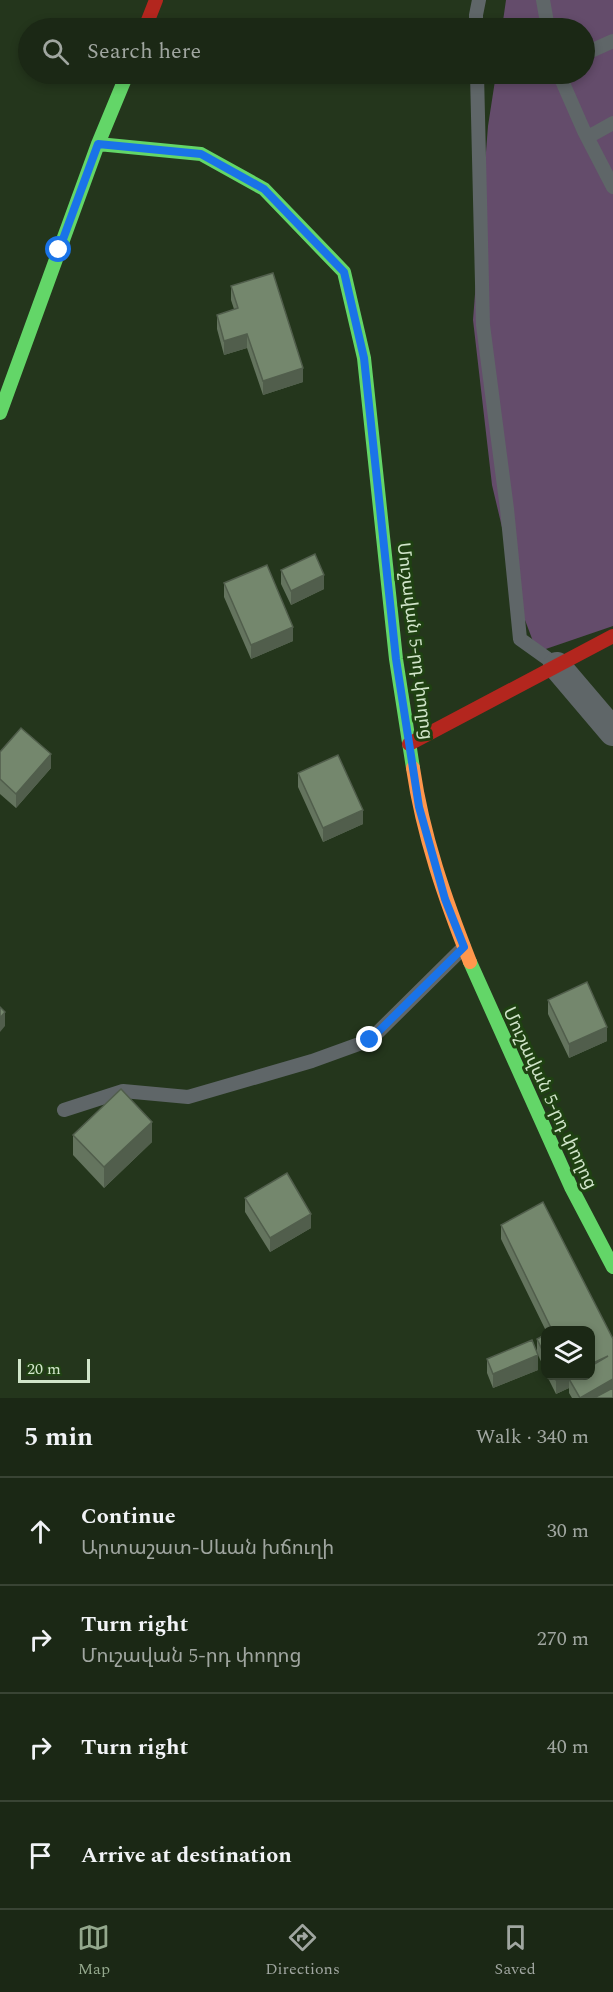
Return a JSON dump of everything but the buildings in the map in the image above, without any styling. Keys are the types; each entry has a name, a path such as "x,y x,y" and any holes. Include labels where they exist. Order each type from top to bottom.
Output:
{"street":[{"path":"149,18 156,0"},
{"path":"0,413 98,144 123,84"},
{"name":"Մուշավան 5-րդ փողոց","path":"98,144 201,154 264,189 344,272 364,358 395,648 419,807 445,899 479,985 571,1187 613,1267"},
{"path":"409,744 613,636"},
{"path":"557,666 613,732"}],"lane":[{"path":"477,18 479,0"},
{"path":"543,0 546,18"},
{"path":"595,49 613,41"},
{"path":"477,84 483,325 507,509 520,639 557,666"},
{"path":"564,84 613,187"},
{"path":"588,137 613,123"},
{"path":"64,1110 123,1091 188,1097 370,1040 464,947"}],"shaded area":[{"path":"506,0 613,0 613,626 537,652 522,612 492,485 473,320 488,126 494,84 595,84 595,18 503,18"}],"traffic: fast":[{"path":"0,413 98,144 123,84"},
{"path":"98,144 201,154 264,189 344,272 364,358 396,659 413,768"},
{"path":"470,962 571,1187 613,1267"}],"traffic: slow":[{"path":"413,768 436,867 470,962"}],"traffic: jam":[{"path":"149,18 156,0"},
{"path":"409,744 613,636"}],"route":[{"path":"59,250 98,144 201,154 264,189 344,272 364,358 396,659 419,807 445,899 464,947 370,1040"}]}
